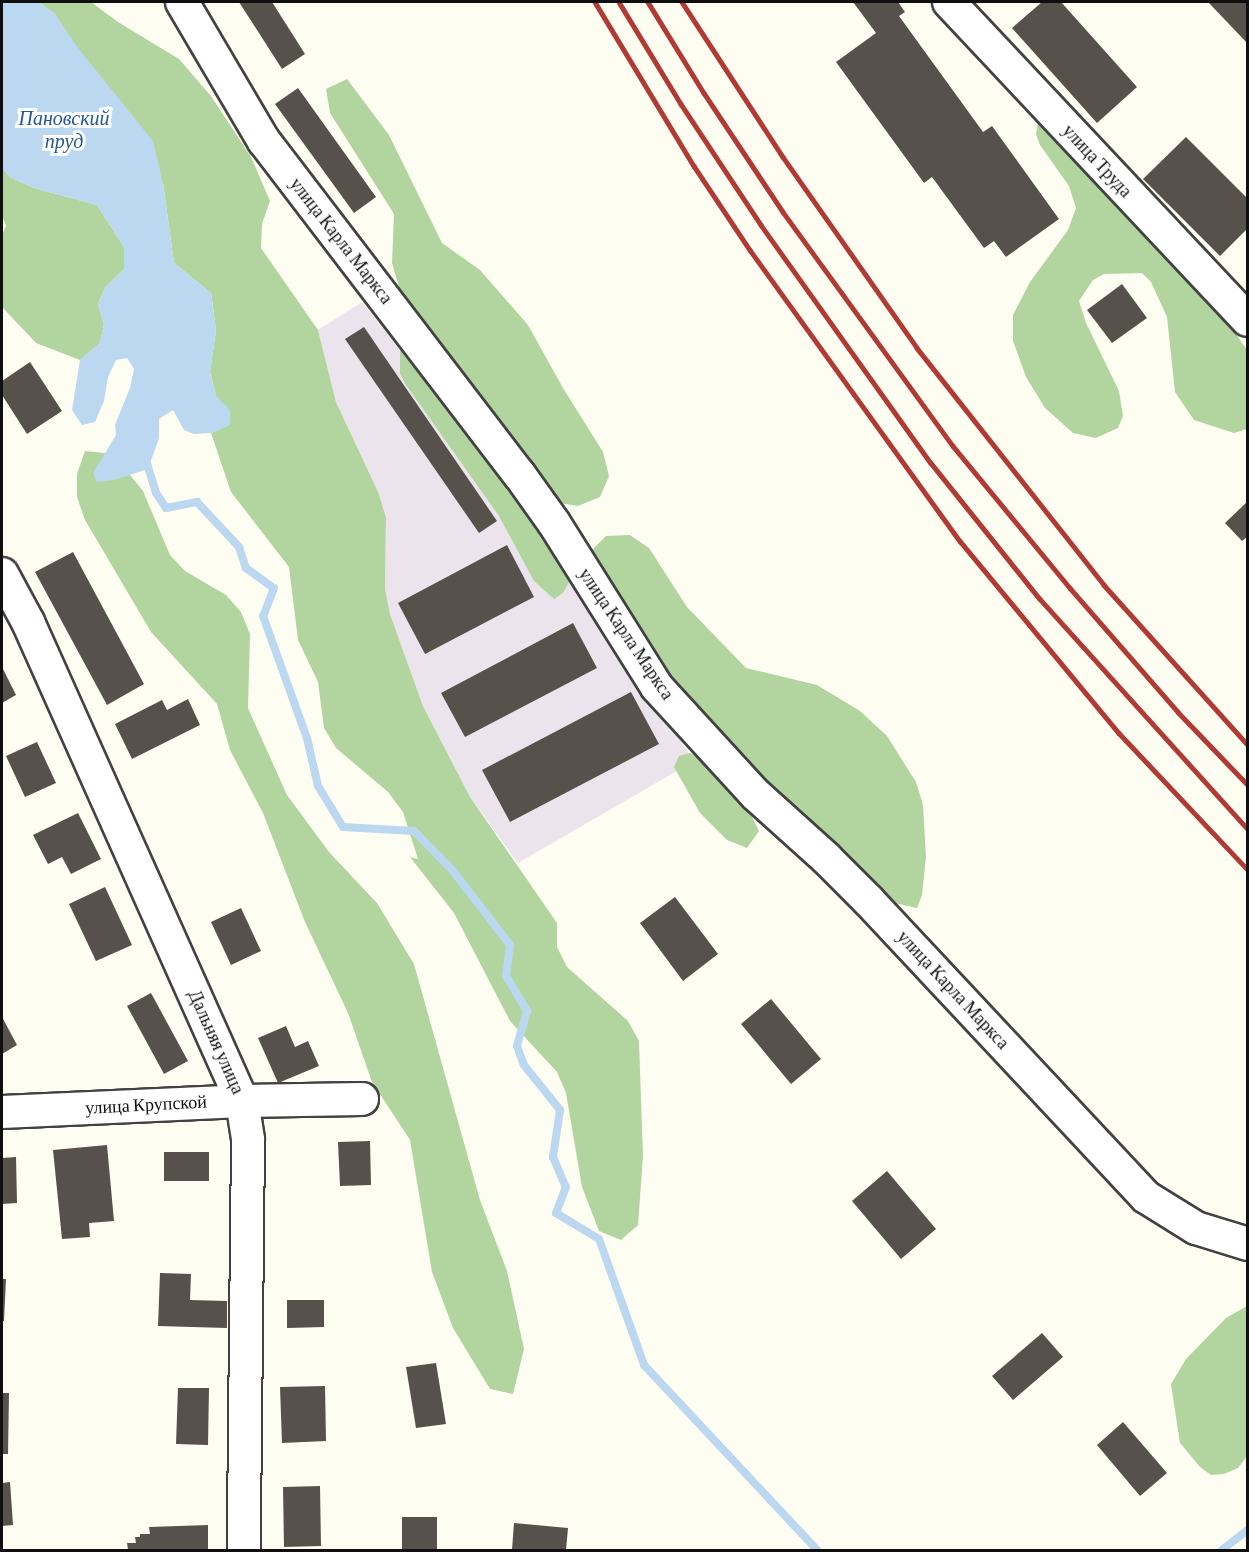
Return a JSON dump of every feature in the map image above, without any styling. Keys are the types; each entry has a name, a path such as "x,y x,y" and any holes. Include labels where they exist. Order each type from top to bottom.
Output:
{"street":[{"name":"улица Карла Маркса","path":"182,2 264,141 519,474 554,523 657,687 755,794 826,858 877,909 1146,1197 1196,1228 1248,1244"},
{"name":"улица Труда","path":"949,2 1248,320"},
{"name":"Дальняя улица","path":"2,574 28,622 242,1101 248,1140 244,1551"},
{"name":"улица Крупской","path":"2,1112 242,1101 362,1099"}],"shaded area":[{"path":"362,302 516,497 694,761 518,863 470,797 423,706 390,614 385,589 386,518 379,494 336,402 318,330"}],"green space":[{"path":"38,2 91,2 118,22 179,59 211,96 251,157 270,201 262,224 261,248 318,330 336,402 379,494 386,518 385,589 390,614 423,706 470,797 557,923 557,947 567,967 628,1021 639,1041 643,1156 638,1225 621,1240 599,1231 582,1187 566,1093 557,1072 510,1021 454,913 410,857 418,859 403,812 388,792 336,748 324,728 318,682 298,640 289,567 231,492 211,433 229,425 216,396 210,372 216,330 211,293 174,263 163,183 55,14"},
{"path":"347,79 389,135 442,243 480,270 528,325 563,388 603,452 609,476 600,497 578,506 559,503 477,416 422,329 399,287 392,263 394,214 330,113 326,89"},
{"path":"1038,122 1050,123 1068,137 1111,198 1209,295 1247,350 1247,429 1234,433 1194,420 1175,392 1167,317 1151,282 1142,273 1104,274 1093,280 1079,301 1086,323 1119,391 1123,416 1118,428 1096,438 1073,433 1045,408 1026,377 1013,341 1013,315 1030,282 1068,230 1076,208 1069,186 1040,145 1036,134"},
{"path":"2,168 10,177 34,188 97,205 124,247 124,269 105,288 98,304 104,324 100,343 80,360 36,343 2,307 2,235 6,226 2,215"},
{"path":"400,351 411,354 419,362 567,569 569,582 563,593 554,599 534,581 499,516 406,385 400,374"},
{"path":"85,451 113,454 143,491 170,555 185,571 226,595 241,612 250,634 248,708 287,795 329,852 377,903 414,964 480,1200 507,1271 524,1349 513,1394 490,1389 453,1328 432,1272 410,1140 372,1082 348,1013 305,922 263,813 230,750 217,704 151,632 85,520 77,497 77,474"},
{"path":"630,535 649,548 687,607 746,668 817,685 860,711 887,736 916,782 923,805 926,857 922,895 917,908 894,903 795,811 755,787 662,678 590,552 606,536"},
{"path":"690,753 711,763 748,809 759,831 747,848 727,840 700,813 674,767 679,756"},
{"path":"1247,1306 1247,1456 1238,1468 1224,1474 1211,1475 1200,1467 1180,1443 1171,1384 1186,1359 1226,1318"}],"water":[{"name":"Пановский пруд","path":"2,2 38,2 55,14 78,48 153,141 163,183 174,263 211,293 216,330 210,373 216,396 230,410 230,425 211,433 194,434 184,430 173,410 159,419 159,438 148,469 114,480 97,482 93,473 116,435 115,425 130,388 134,369 127,358 116,360 108,377 104,401 95,422 82,425 72,410 80,360 100,343 104,324 98,304 105,288 124,269 124,247 97,205 34,188 10,177 2,168"}],"building":[{"path":"239,2 272,2 305,54 282,69"},
{"path":"853,2 898,2 905,12 899,16 983,132 992,126 1059,219 1006,257 994,241 984,248 932,177 924,183 836,62 876,33"},
{"path":"1042,2 1061,2 1137,87 1097,123 1012,28"},
{"path":"1208,2 1248,2 1248,44"},
{"path":"298,88 376,197 354,213 275,104"},
{"path":"1186,137 1248,199 1248,228 1220,256 1143,179"},
{"path":"1122,284 1147,318 1112,343 1087,310"},
{"path":"364,327 497,521 479,533 345,339"},
{"path":"30,362 62,411 27,434 2,395 2,381"},
{"path":"1248,501 1248,536 1242,541 1225,523"},
{"path":"507,545 534,597 425,654 398,603"},
{"path":"73,552 144,684 107,705 35,572"},
{"path":"573,623 597,668 465,737 441,693"},
{"path":"2,667 16,695 2,703"},
{"path":"631,692 659,744 510,822 482,770"},
{"path":"188,699 200,725 132,759 115,724 162,700 167,710"},
{"path":"37,742 56,783 25,797 6,756"},
{"path":"78,813 101,859 71,874 62,857 48,864 33,835"},
{"path":"105,887 132,945 96,961 69,904"},
{"path":"675,897 718,954 683,981 640,923"},
{"path":"241,908 261,951 231,965 211,922"},
{"path":"151,993 188,1061 164,1074 127,1006"},
{"path":"771,999 821,1059 791,1084 741,1024"},
{"path":"2,1017 17,1045 2,1054"},
{"path":"286,1026 295,1047 308,1041 319,1066 278,1083 258,1038"},
{"path":"370,1141 371,1185 340,1186 338,1142"},
{"path":"107,1145 114,1221 89,1223 90,1237 62,1239 53,1150"},
{"path":"164,1152 209,1152 209,1181 164,1181"},
{"path":"16,1157 17,1203 2,1204 2,1158"},
{"path":"887,1171 936,1229 901,1259 852,1201"},
{"path":"160,1273 191,1274 190,1300 227,1301 227,1328 158,1326"},
{"path":"2,1279 6,1279 4,1321 2,1321"},
{"path":"287,1300 324,1300 324,1327 287,1328"},
{"path":"1042,1333 1063,1357 1013,1400 992,1376"},
{"path":"436,1363 446,1424 416,1428 406,1367"},
{"path":"325,1386 326,1441 282,1443 280,1387"},
{"path":"178,1388 209,1388 208,1445 176,1444"},
{"path":"2,1393 9,1393 8,1454 2,1454"},
{"path":"1123,1422 1167,1473 1140,1496 1097,1445"},
{"path":"10,1482 13,1525 2,1526 2,1483"},
{"path":"320,1486 321,1546 284,1547 283,1487"},
{"path":"402,1517 437,1517 437,1550 402,1550"},
{"path":"514,1523 568,1528 566,1550 512,1550"},
{"path":"208,1525 208,1550 128,1550 127,1543 136,1543 135,1537 140,1537 140,1534 150,1534 149,1527"}],"waterway":[{"path":"146,460 156,493 166,508 197,502 239,547 246,568 274,588 263,616 307,738 318,786 343,827 414,831 453,871 510,945 506,976 527,1011 517,1046 524,1065 560,1110 553,1157 566,1187 556,1213 599,1239 644,1365 817,1550"},
{"path":"1222,1550 1248,1530"}],"railway":[{"path":"595,2 694,166 750,250 960,541 1119,733 1248,870"},
{"path":"619,2 681,104 761,225 931,463 1040,599 1248,829"},
{"path":"648,2 704,93 783,212 953,446 1070,588 1178,712 1248,785"},
{"path":"682,2 783,157 917,348 1104,585 1248,745"}]}
